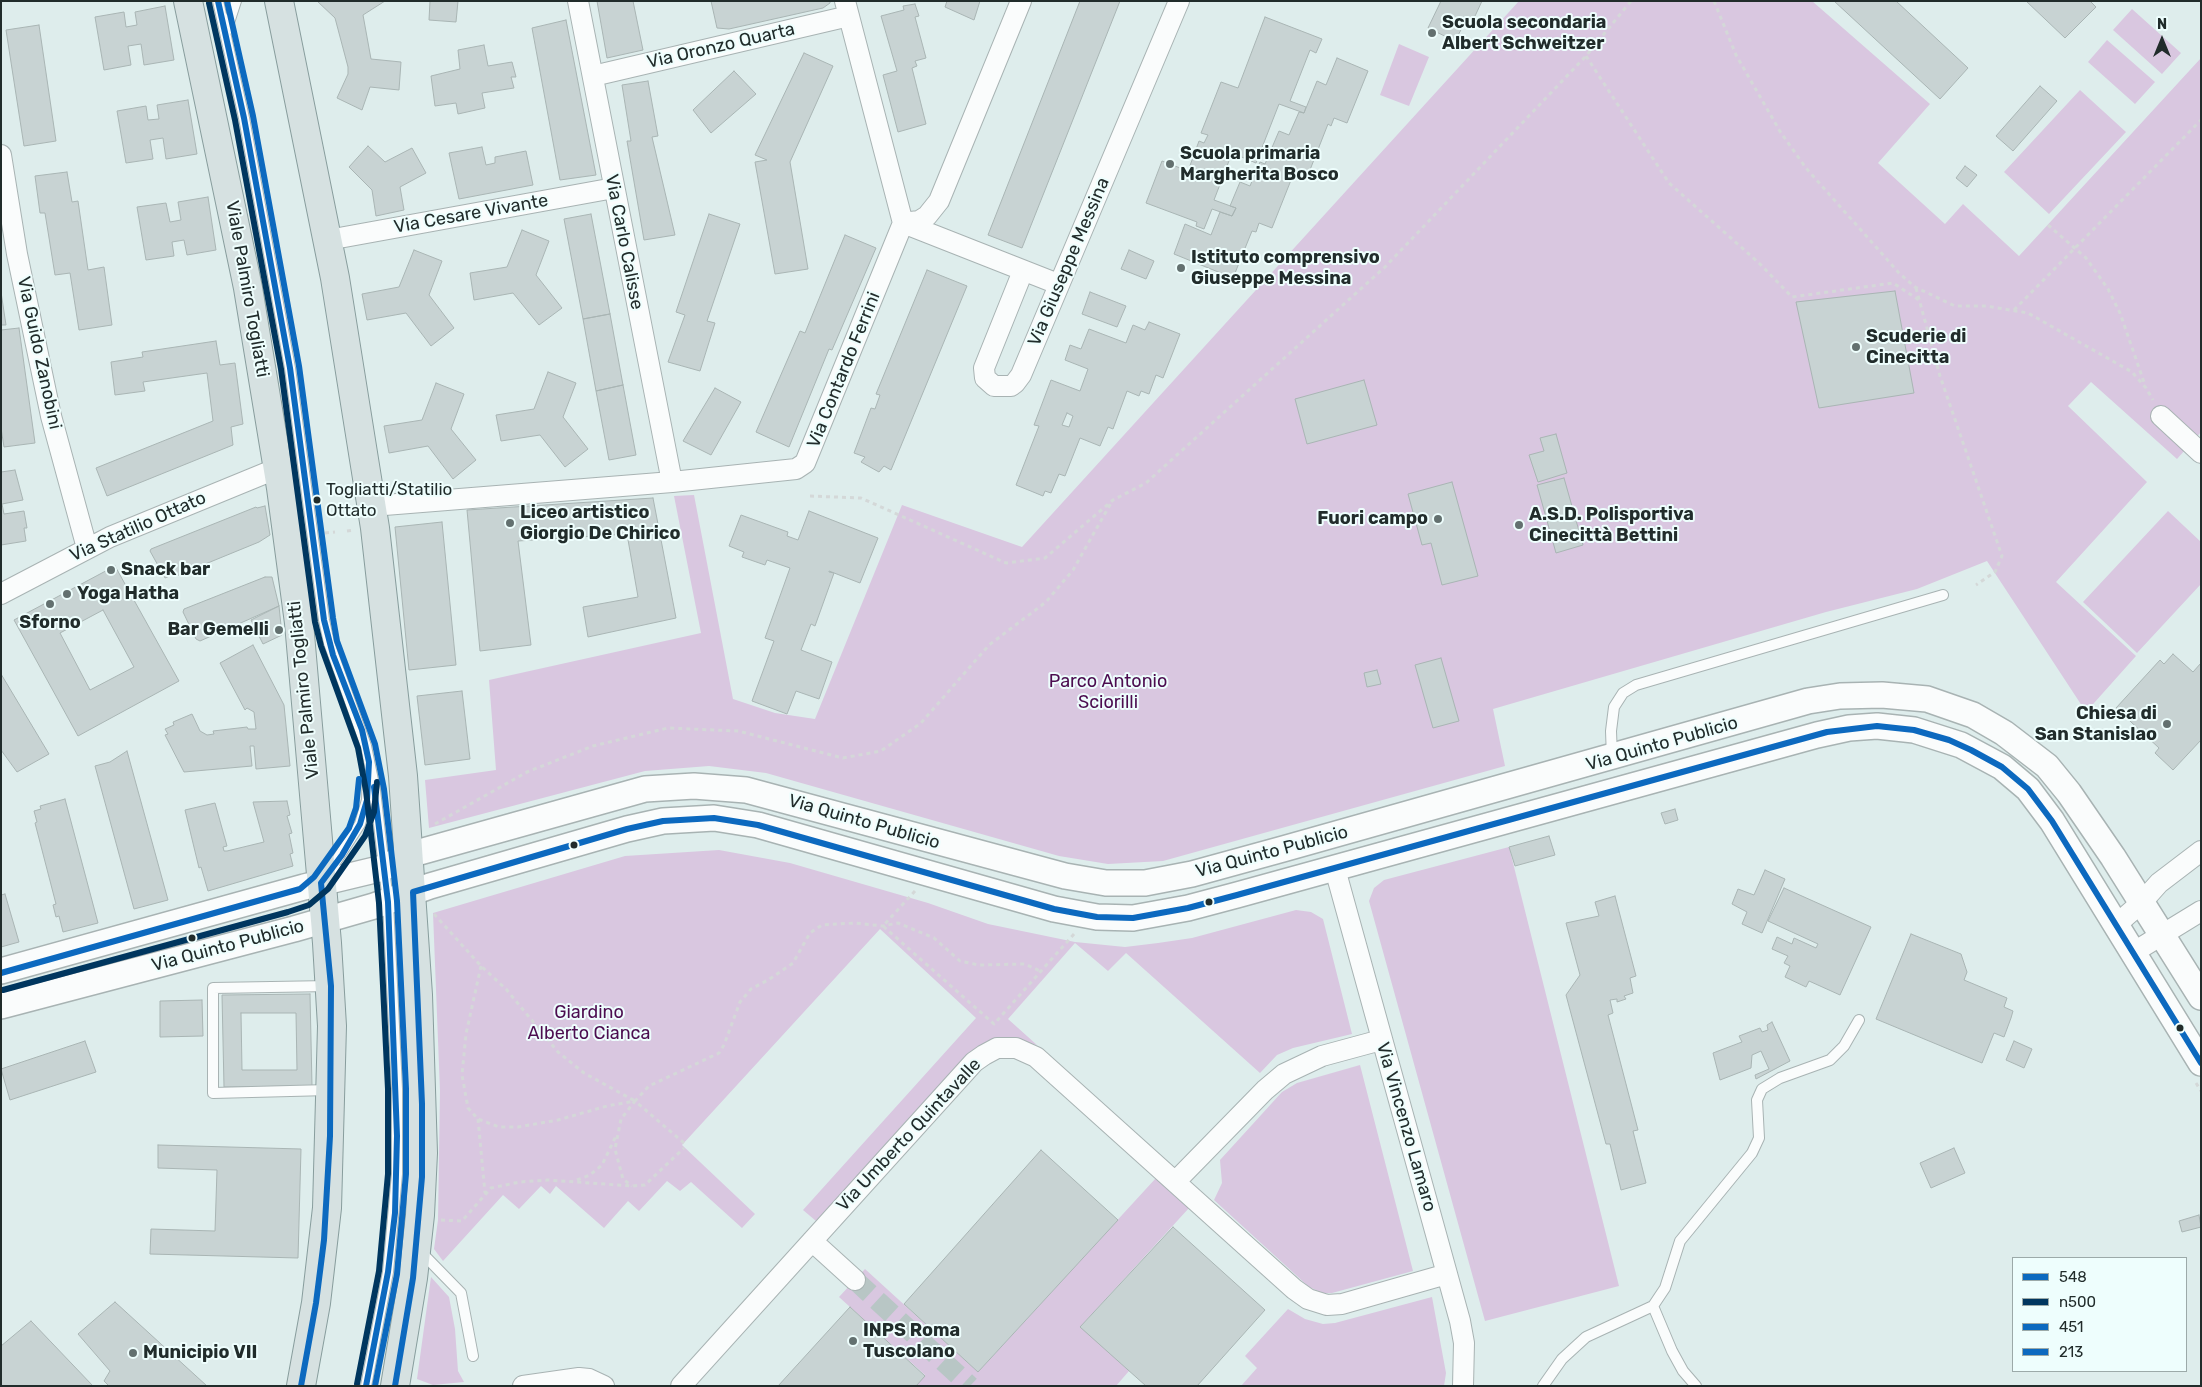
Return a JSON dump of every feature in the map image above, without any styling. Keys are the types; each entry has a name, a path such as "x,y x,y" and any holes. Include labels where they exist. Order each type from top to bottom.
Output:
{"main road":[{"name":"Viale Palmiro Togliatti","path":"188,1 248,288 278,468 300,633 331,986 331,1090 324,1240 316,1303 301,1386"},
{"path":"279,1 328,240 372,506 396,705 409,855 422,902 423,1129 421,1197 417,1248 396,1384"}],"street":[{"name":"Via Carlo Calisse","path":"578,1 672,482"},
{"path":"903,223 923,218 936,205 1021,1"},
{"name":"Via Giuseppe Messina","path":"1023,271 984,368 985,378 994,386 1007,387 1019,380 1058,284 1180,1"},
{"name":"Via Oronzo Quarta","path":"593,76 847,9"},
{"path":"847,9 903,223"},
{"name":"Via Guido Zanobini","path":"1,155 17,254 52,416 87,548"},
{"name":"Via Cesare Vivante","path":"328,240 614,188"},
{"path":"903,223 1058,284"},
{"name":"Via Contardo Ferrini","path":"372,506 672,482 796,469 805,463 903,223"},
{"path":"2161,416 2201,453"},
{"name":"Via Statilio Ottato","path":"1,594 87,548 278,468"},
{"name":"Via Quinto Publicio","path":"1,971 321,883 383,868 409,855 645,789 682,786 746,790 1064,876 1106,883 1144,883 1177,877 1344,832 1824,698 1882,694 1927,699 1985,722 2043,763 2075,801 2163,934 2201,997"},
{"name":"Via Quinto Publicio","path":"1,1006 388,902 422,902 627,829 663,821 696,818 728,820 778,830 1054,909 1097,917 1133,918 1170,912 1335,869 1817,735 1850,728 1889,727 1914,730 1955,742 2002,768 2019,780 2050,816 2134,952 2196,1069"},
{"path":"1335,869 1332,852 1344,832"},
{"path":"2116,925 2142,902 2159,882 2201,851"},
{"name":"Via Vincenzo Lamaro","path":"1335,869 1462,1334 1463,1386"},
{"path":"2134,952 2201,912"},
{"path":"1176,1181 1265,1090 1284,1074 1322,1056 1381,1040"},
{"name":"Via Umberto Quintavalle","path":"681,1386 974,1062 984,1054 998,1048 1016,1048 1036,1057 1294,1289 1315,1301 1327,1305 1342,1304 1447,1274"},
{"path":"812,1241 855,1280"},
{"path":"523,1386 579,1378 589,1379 604,1386"}],"lane":[{"path":"218,1 244,118 290,368 324,620 334,655 362,730 376,796 388,902 396,1080 396,1183 388,1272 366,1386"},
{"path":"226,33 236,1"},
{"path":"1612,758 1611,731 1614,708 1623,693 1636,685 1943,595"},
{"path":"321,883 348,846 360,824 367,800 369,762"},
{"name":"Via Quinto Publicio","path":"1,982 286,904 305,897 321,883"},
{"path":"331,986 212,988 213,1093 331,1090"},
{"path":"1542,1386 1562,1359 1586,1337 1653,1306 1665,1288 1680,1241 1752,1153 1759,1138 1757,1100 1762,1089 1780,1078 1830,1060 1844,1046 1859,1020"},
{"path":"417,1248 461,1293 473,1356"},
{"path":"1653,1306 1675,1356 1696,1386"}],"path":[{"path":"810,496 861,498 1006,563 1045,558 1113,500 1146,483 1385,267 1586,56 1631,1"},
{"path":"1714,1 1736,55 1766,103 1780,133 1806,168 1899,273 1916,287 1955,306 1986,306 2028,313 2132,372 2146,388"},
{"path":"1586,56 1669,183 1759,262 1792,297 1893,283 1919,300"},
{"path":"2014,310 2201,120"},
{"path":"2048,225 2075,248 2096,271 2108,289 2120,313 2146,388 2161,416"},
{"path":"1916,287 1943,385 2002,556 1994,572 1976,585"},
{"path":"428,828 527,772 593,746 668,728 738,731 843,758 880,751 921,723 989,645 1046,602 1073,570 1113,500"},
{"path":"324,533 335,532"},
{"path":"883,926 919,886"},
{"path":"422,902 481,966 506,989 558,1052 584,1073 635,1101 684,1143"},
{"path":"632,1186 623,1179 615,1150 621,1119 649,1086 719,1053 740,1002 751,990 793,963 810,932 822,925 883,926 898,923 934,938 960,961 979,965 1025,964 1040,971"},
{"path":"883,926 994,1024 1079,928"},
{"path":"481,966 466,1034 462,1075 468,1108 478,1119 498,1126 518,1127 558,1120 607,1106 635,1101"},
{"path":"2196,1069 2201,1090"},
{"path":"478,1119 486,1194"},
{"path":"574,1181 590,1175 602,1165 618,1131"},
{"path":"434,1219 462,1222 491,1188 520,1182 574,1181 632,1186 645,1185 684,1148"}],"green space":[{"name":"Parco Antonio Sciorilli","path":"1519,1 1812,1 1930,104 1878,163 1945,224 1963,204 2019,256 2201,58 2201,432 2177,459 2091,382 2068,406 2147,482 2056,582 2136,656 2086,712 1987,561 1917,589 1826,612 1493,709 1505,766 1163,861 1108,864 1059,856 766,773 709,766 645,771 429,828 425,780 496,770 489,680 701,633 674,496 694,495 733,699 775,713 815,719 902,505 1022,547"},
{"path":"2132,9 2181,53 2162,74 2113,30"},
{"path":"2107,40 2155,82 2135,104 2088,62"},
{"path":"1399,44 1429,57 1409,106 1380,95"},
{"path":"2080,90 2126,132 2049,214 2004,172"},
{"path":"2168,511 2201,542 2201,584 2137,653 2083,602"},
{"path":"1509,847 1619,1286 1485,1321 1369,901 1374,888 1384,880"},
{"name":"Giardino Alberto Cianca","path":"719,850 790,863 928,903 988,924 1075,942 1125,947 1158,943 1192,938 1296,910 1311,912 1323,919 1352,1034 1293,1048 1277,1055 1260,1073 1126,953 1108,971 1075,943 1008,1019 1037,1045 1013,1039 978,1047 816,1221 803,1210 976,1018 880,929 682,1145 755,1214 742,1228 691,1182 680,1191 667,1181 639,1211 628,1201 604,1228 556,1186 550,1194 541,1186 519,1209 503,1195 443,1261 434,1249 438,1220 440,1091 433,913 625,856"},
{"path":"1360,1065 1413,1271 1332,1293 1323,1293 1309,1287 1214,1200 1222,1183 1220,1160 1282,1092 1297,1083"},
{"path":"1156,1178 1189,1208 1081,1326 1129,1371 1116,1386 916,1386 925,1375 839,1297 865,1269 978,1372"},
{"path":"431,1277 449,1297 455,1329 458,1371 464,1382 433,1385 417,1379"},
{"path":"1432,1297 1446,1373 1444,1386 1241,1386 1257,1368 1245,1356 1288,1309 1305,1319 1323,1324 1335,1323"}],"building":[{"path":"317,1 385,1 363,15 371,59 401,62 399,90 370,87 362,110 337,98 348,74 348,67 335,18"},
{"path":"430,1 458,1 456,22 429,20"},
{"path":"597,1 633,1 643,50 607,58"},
{"path":"711,1 830,1 830,3 823,8 729,29 717,28"},
{"path":"947,1 980,1 974,20 945,7"},
{"path":"1080,1 1120,1 1022,248 988,235"},
{"path":"1441,1 1482,1 1469,29 1463,26 1455,41 1428,28"},
{"path":"1834,1 1896,1 1968,68 1940,99"},
{"path":"2026,1 2090,1 2096,7 2065,38"},
{"path":"915,4 919,16 915,17 926,58 915,61 917,66 912,68 926,124 898,132 883,75 897,71 881,16 904,10 903,6"},
{"path":"165,6 174,60 144,65 141,44 128,46 131,65 104,70 95,17 124,12 126,27 137,25 135,12"},
{"path":"1265,17 1322,39 1316,53 1310,50 1290,101 1306,107 1304,113 1279,104 1256,163 1232,153 1214,200 1236,208 1232,216 1212,209 1204,229 1196,226 1197,222 1146,203 1162,161 1188,171 1199,141 1204,143 1208,135 1201,133 1221,82 1238,88"},
{"path":"566,20 596,175 560,180 532,28"},
{"path":"39,25 56,141 24,146 6,30"},
{"path":"484,45 488,66 512,62 516,77 511,77 514,88 482,93 485,108 458,114 456,103 435,106 431,76 460,69 458,50"},
{"path":"804,53 833,66 790,162 808,269 775,274 755,162 767,160 755,155"},
{"path":"1337,58 1368,71 1347,123 1334,118 1331,126 1328,124 1308,175 1295,170 1272,228 1259,223 1256,232 1252,231 1233,278 1174,254 1185,224 1211,235 1220,212 1232,216 1236,208 1230,206 1240,182 1250,186 1260,162 1265,164 1279,131 1289,135 1299,112 1304,113 1317,81 1326,85"},
{"path":"734,71 756,94 711,133 693,110"},
{"path":"648,81 658,136 652,137 675,235 644,240 627,141 631,141 622,85"},
{"path":"2040,86 2057,101 2013,151 1996,136"},
{"path":"188,100 197,154 166,159 163,138 150,140 153,159 126,163 117,111 146,106 148,120 159,119 157,105"},
{"path":"368,146 385,162 412,148 426,173 400,187 404,210 376,216 372,190 349,167"},
{"path":"482,147 486,165 495,163 495,157 526,151 533,185 459,199 449,153"},
{"path":"1965,166 1977,175 1967,187 1956,178"},
{"path":"67,172 72,202 78,201 88,270 104,267 112,325 79,330 70,273 55,275 45,213 40,213 35,176"},
{"path":"208,197 216,250 187,255 184,240 172,242 174,256 146,260 137,207 166,203 170,222 181,220 178,202"},
{"path":"591,214 610,314 583,319 564,219"},
{"path":"709,214 740,224 707,321 715,323 700,371 668,362 685,315 676,312"},
{"path":"522,230 549,241 536,275 562,308 539,325 513,293 474,300 470,273 507,267"},
{"path":"845,235 876,248 832,350 829,349 789,447 756,432 800,331 805,333"},
{"path":"414,250 442,261 429,295 454,328 431,346 406,313 367,320 362,294 399,287"},
{"path":"1129,250 1154,261 1146,279 1121,269"},
{"path":"927,270 967,286 891,470 884,466 879,472 861,462 865,457 854,453 871,408 875,409 880,395 876,394"},
{"name":"Scuderie di Cinecitta","path":"1895,291 1914,393 1819,408 1796,302"},
{"path":"1,292 6,325 1,325"},
{"path":"1090,292 1126,306 1117,327 1082,314"},
{"path":"610,314 623,385 596,391 583,319"},
{"path":"1149,322 1180,334 1163,378 1156,375 1149,394 1141,391 1139,396 1127,391 1113,429 1108,427 1100,446 1080,438 1065,476 1059,474 1051,493 1045,491 1043,496 1016,485 1039,426 1034,425 1051,380 1080,391 1088,369 1065,360 1070,345 1081,349 1089,329 1126,343 1133,325 1145,330","holes":["1067,413 1073,416 1069,427 1062,425"]},
{"path":"19,328 35,443 4,447 1,428 1,330"},
{"path":"216,341 220,365 235,363 243,424 231,427 233,445 107,496 96,468 213,421 207,373 143,382 145,391 115,395 111,362 143,357 142,352"},
{"path":"548,372 576,383 563,417 588,449 565,467 540,435 501,441 496,415 534,409"},
{"path":"1364,380 1377,425 1307,444 1295,399"},
{"path":"436,383 464,394 451,429 476,460 453,479 428,446 389,453 384,426 422,420"},
{"path":"623,385 636,455 609,460 596,391"},
{"path":"715,388 741,402 711,455 683,441"},
{"path":"1556,434 1567,473 1538,482 1529,455 1544,451 1540,438"},
{"path":"15,470 23,500 2,504 4,514 24,511 27,528 24,528 26,541 1,545 1,472"},
{"path":"1564,478 1583,545 1556,553 1537,485"},
{"name":"Fuori campo","path":"1452,482 1478,576 1442,585 1431,543 1422,545 1408,494"},
{"path":"653,498 676,618 588,637 583,607 638,597 627,534 518,541 531,645 480,651 467,510"},
{"path":"265,506 270,535 259,542 176,576 174,574 165,578 150,551 256,507"},
{"path":"809,511 878,538 860,583 829,571 834,573 815,626 811,624 801,650 832,662 819,699 796,691 787,714 752,701 774,641 765,638 790,568 767,560 765,565 742,557 744,552 729,546 741,515 788,532 787,536 798,540"},
{"path":"442,522 456,665 409,670 395,527"},
{"path":"115,566 179,681 78,736 14,620","holes":["103,610 134,667 90,690 60,633"]},
{"path":"265,577 272,577 279,606 200,641 196,639 183,612 184,609"},
{"path":"279,606 282,635 263,644 251,620"},
{"path":"253,645 284,705 290,766 256,769 254,746 250,746 252,766 184,772 165,735 168,734 165,729 174,725 173,722 192,714 200,731 207,735 214,734 213,731 247,727 248,729 256,729 254,712 247,708 245,710 220,663"},
{"name":"Chiesa di San Stanislao","path":"2173,654 2193,672 2201,663 2201,740 2173,770 2155,753 2159,748 2116,708 2160,660 2164,664"},
{"path":"1441,658 1459,721 1433,728 1415,665"},
{"path":"1377,670 1381,684 1367,687 1364,673"},
{"path":"1,674 49,754 17,772 1,750"},
{"path":"462,691 470,759 425,765 417,696"},
{"path":"127,751 168,900 134,909 95,766 110,762"},
{"path":"65,799 98,923 63,932 59,916 56,917 53,905 56,904 35,823 37,822 34,811 41,809 40,806"},
{"path":"287,801 290,815 287,816 292,833 289,834 293,853 290,854 293,866 208,891 201,867 199,868 185,810 215,803 227,846 223,847 224,851 227,851 264,842 253,802"},
{"path":"1675,809 1678,820 1665,824 1661,813"},
{"path":"1549,836 1555,855 1515,866 1509,847"},
{"path":"1765,870 1785,879 1762,933 1742,924 1747,912 1732,904 1738,889 1754,895"},
{"path":"1784,888 1871,927 1840,995 1809,981 1806,987 1785,977 1790,966 1784,963 1788,956 1772,949 1777,937 1792,944 1794,938 1816,948 1818,944 1768,921"},
{"path":"5,894 19,942 1,947 1,895"},
{"path":"1615,896 1636,976 1630,978 1633,993 1624,996 1626,999 1617,1002 1617,999 1610,1000 1613,1013 1608,1015 1638,1130 1633,1131 1646,1183 1621,1190 1610,1144 1606,1144 1566,995 1580,975 1566,923 1599,916 1595,902"},
{"path":"1911,934 1961,954 1967,972 1964,980 2007,998 2004,1007 2013,1011 2004,1037 1994,1033 1982,1063 1876,1019"},
{"path":"310,994 312,1086 224,1087 222,995","holes":["241,1013 296,1013 297,1070 242,1070"]},
{"path":"202,1000 203,1036 160,1037 160,1001"},
{"path":"1772,1022 1790,1061 1756,1079 1755,1075 1769,1069 1761,1051 1752,1055 1751,1068 1720,1080 1713,1053 1742,1042 1739,1036 1760,1028 1762,1032 1768,1030 1767,1025"},
{"path":"85,1041 96,1072 10,1100 1,1069"},
{"path":"2014,1041 2032,1049 2024,1068 2006,1060"},
{"path":"158,1145 301,1149 298,1258 150,1254 151,1229 215,1231 217,1170 158,1168"},
{"path":"1954,1148 1965,1173 1931,1188 1920,1163"},
{"path":"1041,1150 1118,1220 978,1372 904,1304"},
{"path":"2199,1215 2201,1227 2182,1232 2179,1221"},
{"path":"1173,1227 1265,1310 1197,1386 1146,1386 1080,1327"},
{"name":"Municipio VII","path":"115,1302 207,1386 109,1386 104,1381 110,1371 78,1334"},
{"name":"INPS Roma Tuscolano","path":"850,1307 925,1376 916,1386 778,1386"},
{"path":"31,1321 93,1386 1,1386 1,1346"}],"tunnel":[{"path":"855,1280 970,1386"}],"transit line":[{"name":"548","path":"218,1 244,118 290,368 324,620 333,655 362,730 369,762 367,800 360,824 342,855 321,883 331,986 330,1136 324,1240 316,1303 301,1386"},
{"name":"451","path":"227,1 253,116 299,366 337,641 375,744 384,789 397,901 406,1089 406,1174 397,1274 375,1386"},
{"name":"n500","path":"209,3 235,120 281,369 315,622 321,646 358,748 366,791 379,903 388,1089 388,1174 379,1271 357,1384"},
{"name":"213","path":"395,1386 413,1278 422,1177 422,1104 413,892 627,829 663,821 714,818 758,825 1054,909 1097,917 1133,918 1188,908 1237,895 1827,732 1877,726 1914,730 1949,740 1971,750 2002,767 2028,789 2052,821 2201,1063"},
{"name":"451","path":"1,973 300,889 314,877 349,828 356,808 359,779"},
{"name":"n500","path":"3,990 309,905 328,889 365,836 374,812 377,782"},
{"name":"548","path":"366,1386 388,1272 395,1213 397,1136 388,902 374,787"}],"place":[{"name":"Scuola secondaria Albert Schweitzer","path":"1432,33"},
{"name":"Scuola primaria Margherita Bosco","path":"1170,164"},
{"name":"Istituto comprensivo Giuseppe Messina","path":"1181,268"},
{"name":"Scuderie di Cinecitta","path":"1856,347"},
{"name":"Togliatti/Statilio Ottato","path":"317,500"},
{"name":"Fuori campo","path":"1438,519"},
{"name":"Liceo artistico Giorgio De Chirico","path":"510,523"},
{"name":"A.S.D. Polisportiva Cinecittà Bettini","path":"1519,525"},
{"name":"Snack bar","path":"111,570"},
{"name":"Yoga Hatha","path":"67,594"},
{"name":"Sforno","path":"50,604"},
{"name":"Bar Gemelli","path":"279,630"},
{"name":"Chiesa di San Stanislao","path":"2167,724"},
{"name":"INPS Roma Tuscolano","path":"853,1341"},
{"name":"Municipio VII","path":"133,1353"}]}
